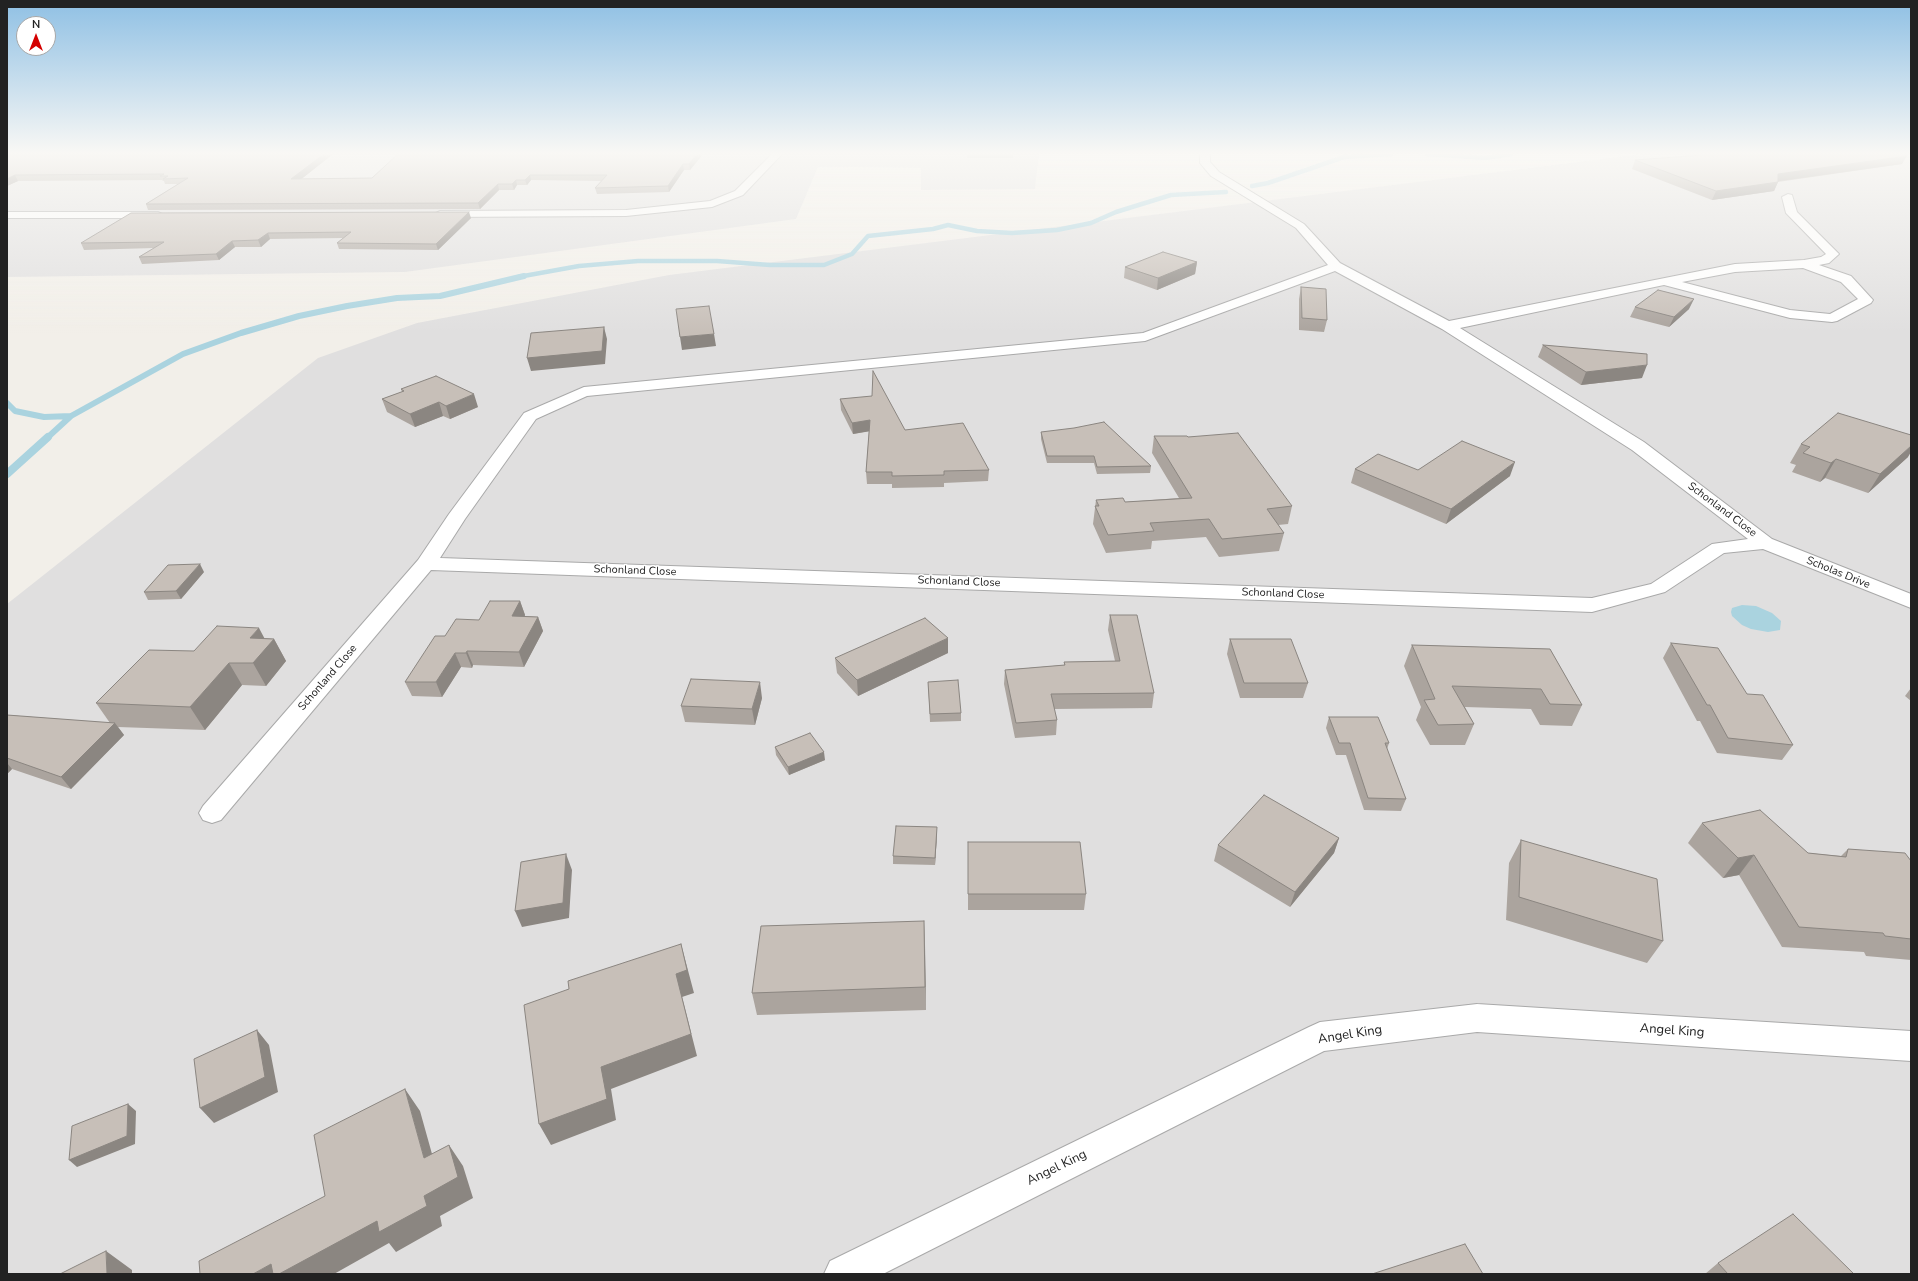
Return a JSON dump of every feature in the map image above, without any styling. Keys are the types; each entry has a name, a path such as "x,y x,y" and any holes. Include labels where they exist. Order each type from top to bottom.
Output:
{"street":[{"path":"427,214 471,214"},
{"name":"Schonland Close","path":"1280,214 1300,226 1336,266 1447,326 1638,446 1766,543"},
{"path":"1447,326 1664,281 1735,268 1804,264 1825,260 1833,254 1793,214"},
{"path":"7,215 166,215"},
{"path":"1664,281 1790,314 1832,318 1866,300 1846,279 1804,264"},
{"path":"426,564 456,518 530,416 584,392 1145,337 1336,266"},
{"name":"Schonland Close","path":"212,813 426,564 1592,605 1658,588 1719,548 1766,543"},
{"name":"Scholas Drive","path":"1766,543 1911,602"},
{"name":"Angel King","path":"843,1274 1320,1037 1477,1018 1911,1046"}],"shaded area":[{"path":"7,214 798,214 796,219 405,272 7,277"},
{"path":"1161,214 1911,214 1911,1274 7,1274 7,604 318,358 417,323 669,275"}],"water":[{"path":"1742,605 1756,606 1772,613 1781,621 1780,630 1768,632 1751,629 1742,625 1732,616 1731,612 1732,608"}],"building":[{"path":"130,214 467,214 436,244 337,243 351,232 268,233 258,240 232,241 216,254 139,257 164,242 81,243"},
{"path":"1163,252 1197,262 1158,278 1125,267"},
{"path":"1301,287 1326,289 1327,320 1302,318"},
{"path":"1658,290 1694,299 1674,317 1635,307"},
{"path":"709,306 714,334 680,337 676,309"},
{"path":"604,327 602,351 527,358 531,333"},
{"path":"1543,345 1647,354 1647,365 1586,372"},
{"path":"873,371 905,430 963,423 989,470 944,471 944,475 892,476 892,472 866,472 870,420 852,423 840,399 872,396"},
{"path":"436,376 474,394 446,406 439,402 410,414 382,399 404,391 401,389"},
{"path":"1838,413 1911,435 1911,446 1880,474 1836,459 1831,463 1803,453 1810,447 1801,444"},
{"path":"1104,422 1151,466 1097,467 1094,456 1047,456 1041,432 1074,428"},
{"path":"1238,433 1292,506 1267,509 1284,533 1222,539 1209,519 1150,523 1154,531 1108,535 1095,506 1099,506 1096,500 1123,498 1125,502 1192,498 1154,436 1188,437"},
{"path":"1462,441 1515,462 1451,509 1355,469 1378,454 1418,470"},
{"path":"200,564 176,591 144,592 168,565"},
{"path":"490,601 520,601 512,616 538,617 519,652 467,651 466,653 455,653 436,682 405,682 435,636 445,636 456,619 479,620"},
{"path":"1110,615 1137,615 1154,693 1051,694 1057,720 1016,723 1005,670 1065,665 1064,662 1120,661"},
{"path":"925,618 948,638 857,680 835,658"},
{"path":"217,626 259,628 250,638 274,639 253,663 229,663 190,707 96,703 149,650 194,651"},
{"path":"1230,639 1291,639 1308,683 1244,683"},
{"path":"1671,643 1718,648 1747,694 1763,695 1793,745 1728,738 1710,705 1707,705"},
{"path":"1412,645 1550,649 1582,705 1550,704 1541,689 1452,686 1474,724 1438,725 1424,700 1435,699"},
{"path":"691,679 760,682 752,709 681,706"},
{"path":"958,680 961,713 930,714 928,682"},
{"path":"7,715 115,723 61,777 7,758"},
{"path":"1329,717 1378,717 1389,743 1385,743 1406,799 1368,798 1350,743 1339,743"},
{"path":"810,733 824,752 788,767 775,747"},
{"path":"1264,795 1339,838 1295,892 1218,845"},
{"path":"1760,810 1808,853 1846,857 1848,849 1905,853 1911,861 1911,939 1885,936 1883,933 1799,927 1754,855 1738,858 1702,823"},
{"path":"896,826 937,827 935,858 893,856"},
{"path":"1521,840 1657,879 1663,941 1519,897"},
{"path":"968,842 1080,842 1086,894 968,894"},
{"path":"566,854 563,903 515,911 521,862"},
{"path":"924,921 925,987 752,993 761,926"},
{"path":"681,944 687,970 676,974 691,1034 601,1067 607,1099 539,1124 524,1005 569,989 568,981"},
{"path":"257,1030 265,1077 200,1108 194,1059"},
{"path":"405,1089 424,1158 449,1145 458,1177 424,1196 427,1206 379,1232 377,1221 279,1274 273,1274 271,1264 253,1274 200,1274 199,1261 325,1196 314,1135"},
{"path":"128,1104 127,1136 69,1160 72,1126"},
{"path":"1793,1214 1854,1274 1728,1274 1718,1263"},
{"path":"1465,1244 1483,1274 1372,1274"},
{"path":"106,1251 107,1274 60,1274"}],"waterway":[{"path":"518,277 579,266 638,261 717,261 770,265 824,265 852,254 868,236 933,229 948,225 977,231 1012,233 1057,230 1091,223 1112,214"},
{"path":"71,416 183,354 241,333 299,316 347,306 397,298 440,296 524,276"},
{"path":"7,403 15,411 44,417 71,416"},
{"path":"47,438 71,416"},
{"path":"7,474 48,437"}]}
